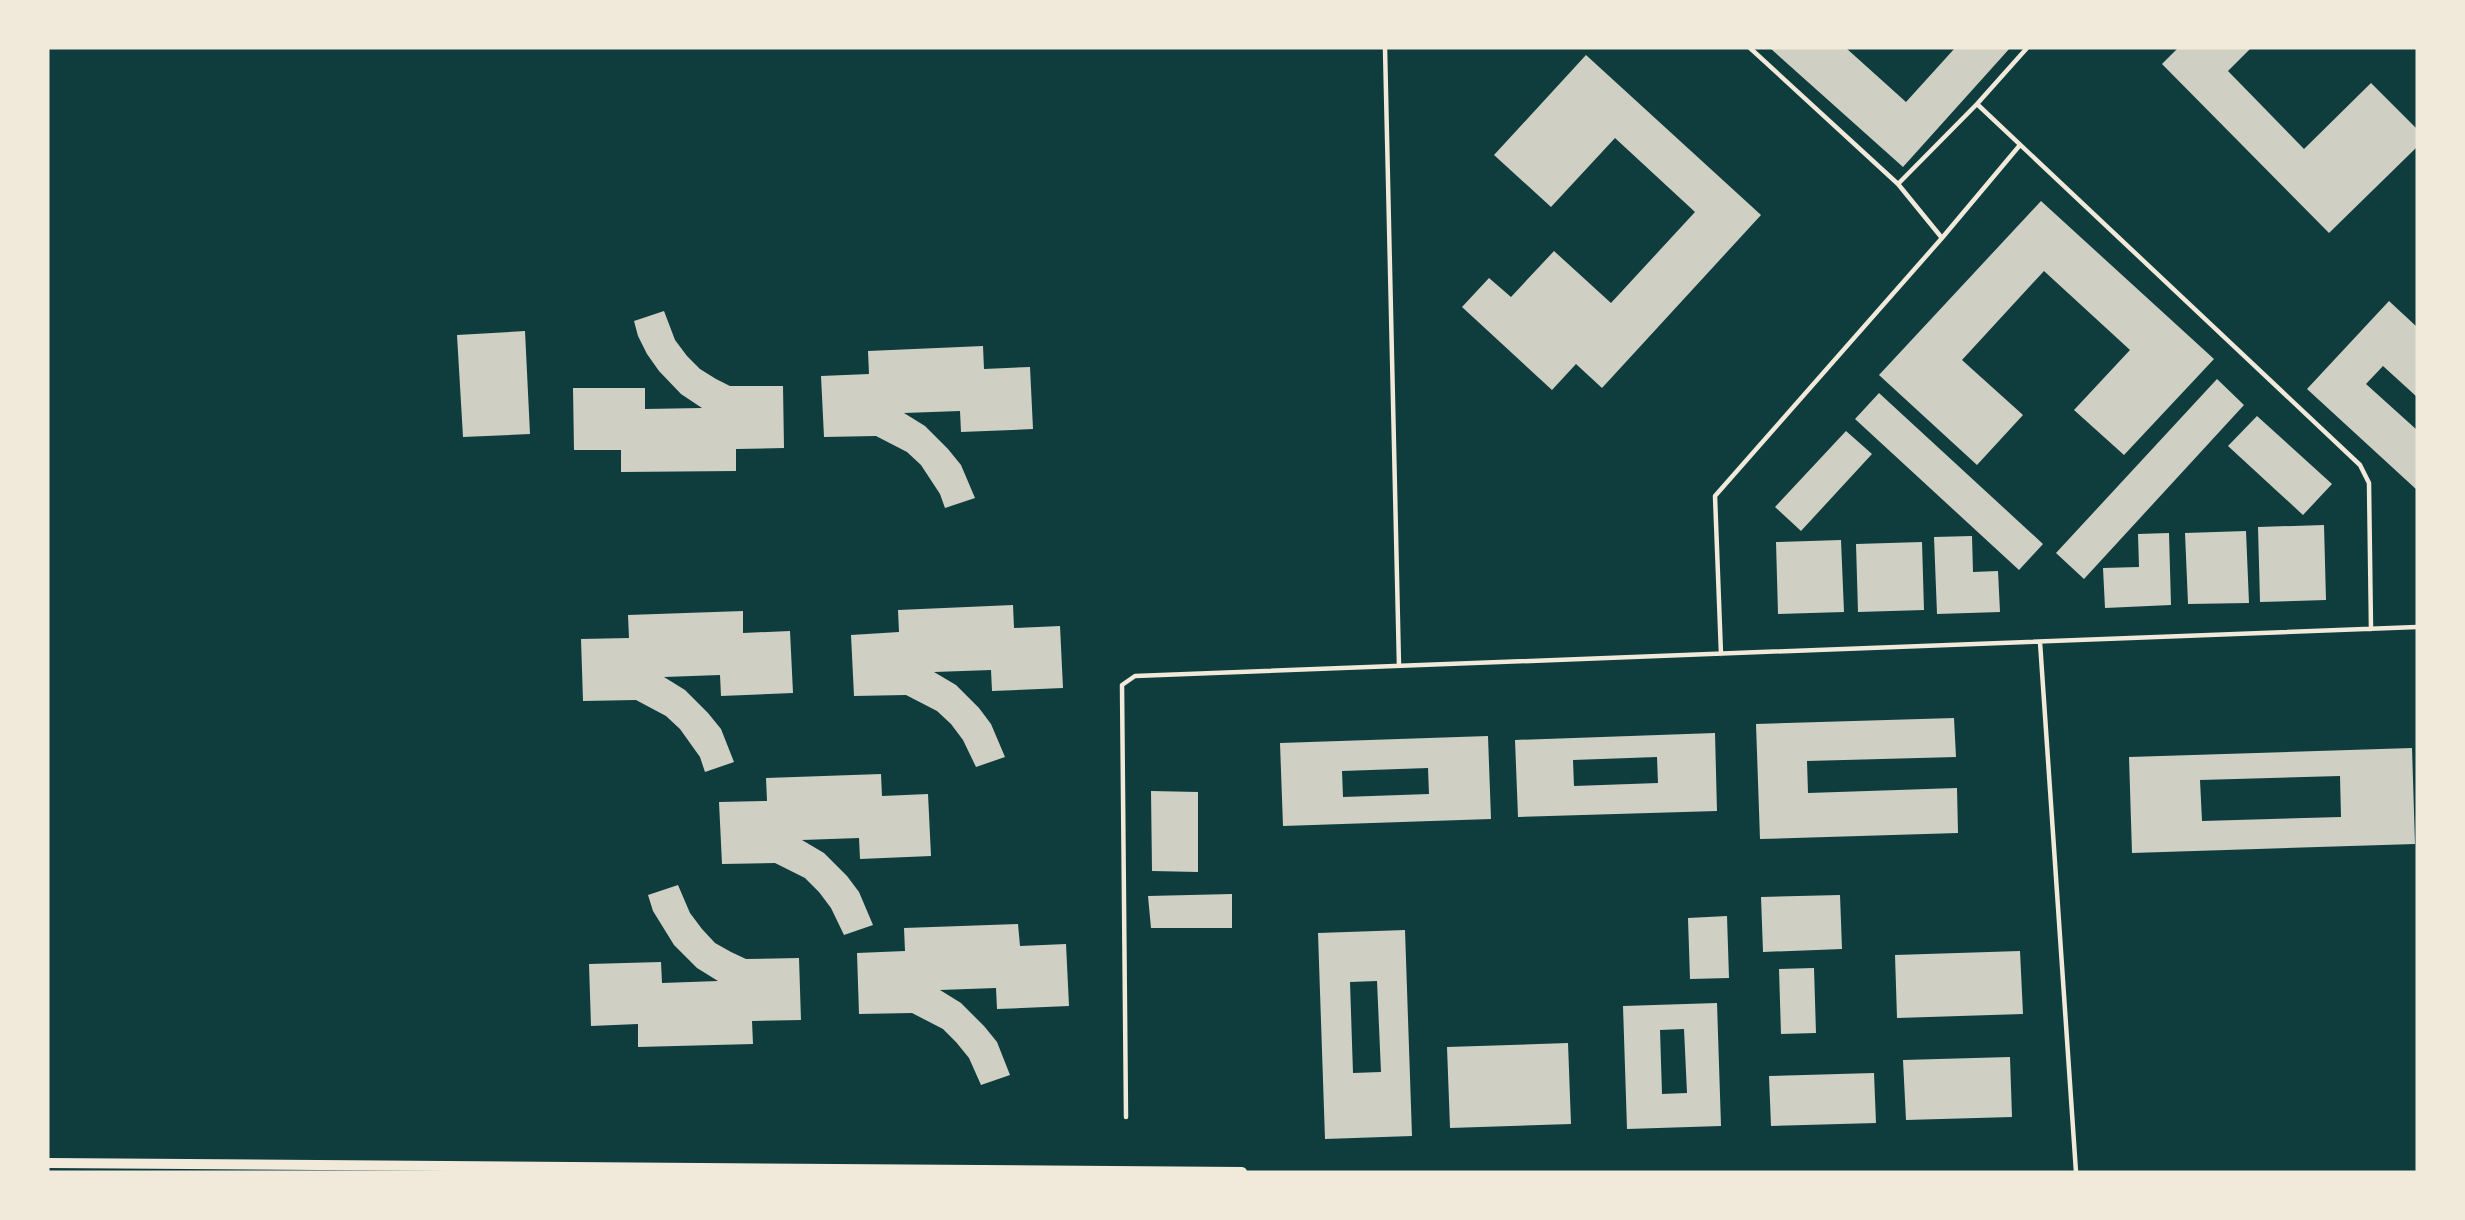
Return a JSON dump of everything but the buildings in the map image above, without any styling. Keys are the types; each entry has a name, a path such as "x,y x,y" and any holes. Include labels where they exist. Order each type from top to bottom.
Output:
{"street":[{"path":"48,1163 1242,1172"}],"lane":[{"path":"1385,48 1399,666"},
{"path":"1750,48 1898,184 1941,238"},
{"path":"1898,184 1977,104 2027,48"},
{"path":"1977,104 2360,465 2369,483 2371,629"},
{"path":"1721,654 1715,496 2020,145"},
{"path":"1126,1117 1122,685 1135,676 2417,627"},
{"path":"2040,642 2076,1172"}]}
